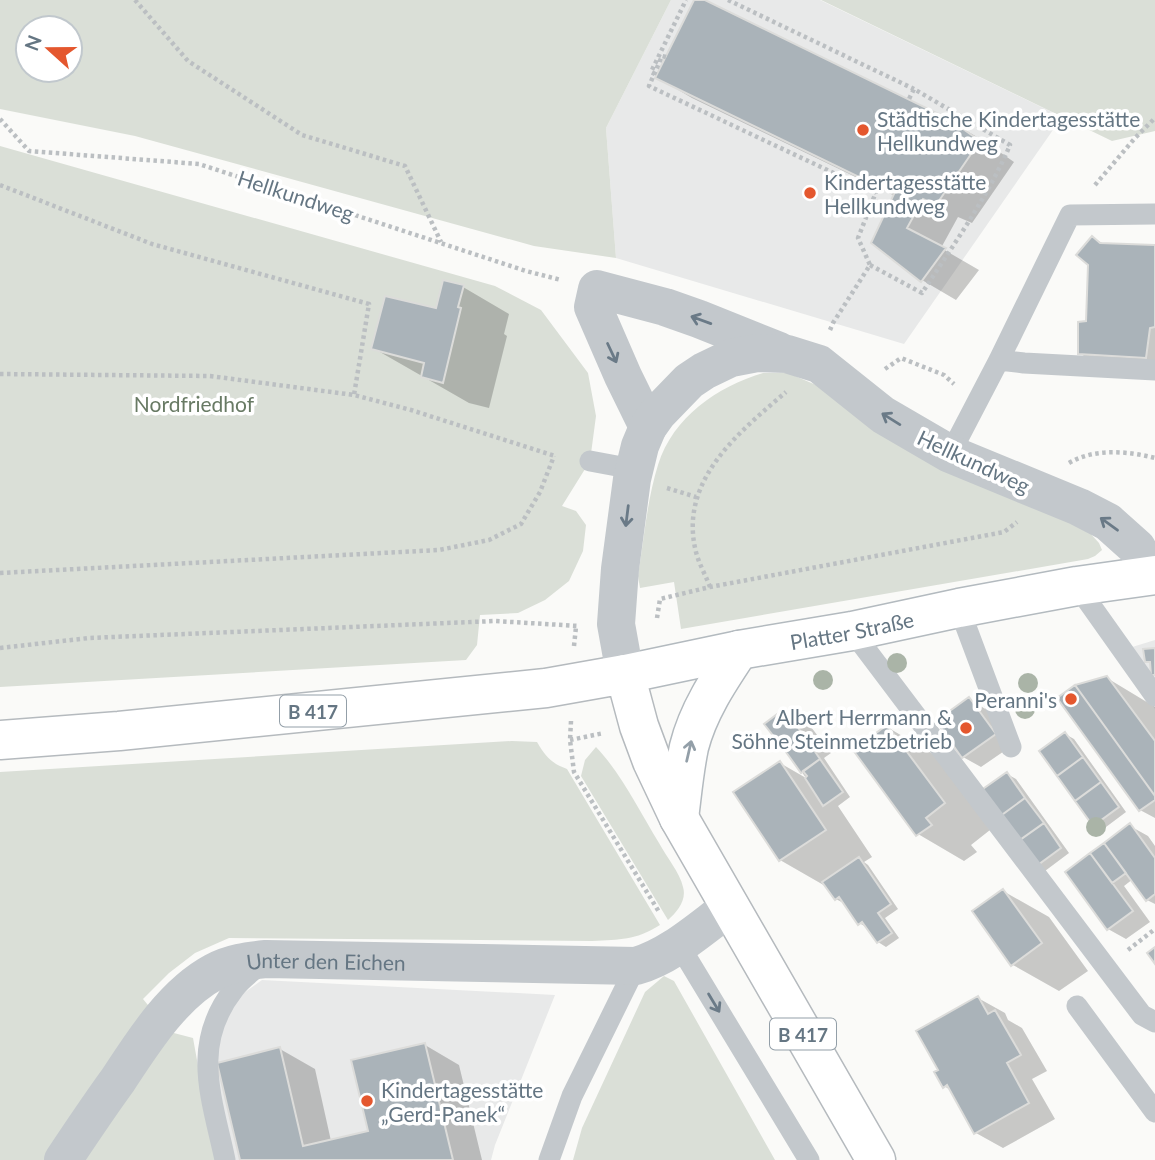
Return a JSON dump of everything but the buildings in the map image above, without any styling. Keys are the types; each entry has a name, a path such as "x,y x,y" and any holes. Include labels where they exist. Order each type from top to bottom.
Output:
{"main road":[{"name":"Platter Straße","path":"625,674 1077,586 1153,575"},
{"path":"678,818 686,763 696,727 711,695 739,650"},
{"name":"B 417","path":"0,740 119,731 546,688 625,674 639,726 678,818 876,1160"}],"street":[{"name":"Hellkundweg","path":"597,289 665,307 803,359 854,391 883,415 950,454 1079,507 1108,522 1137,548 1153,575"},
{"path":"597,289 593,307 649,427"},
{"path":"625,674 616,624 620,569 634,470 640,446 649,427 658,413 689,381 731,358 757,353 803,359"},
{"name":"Unter den Eichen","path":"63,1160 146,1039 190,988 215,971 234,963 266,959 636,966 652,961 678,945 730,907"}],"lane":[{"path":"950,454 1070,215 1155,214"},
{"path":"999,360 1155,370"},
{"path":"590,461 634,470"},
{"path":"1077,586 1155,696"},
{"path":"960,608 1011,747"},
{"path":"852,631 1142,1015 1155,1022"},
{"path":"678,945 809,1160"},
{"path":"225,1160 208,1078 208,1047 215,1019 234,988 266,959"},
{"path":"549,1160 572,1096 636,966"},
{"path":"1077,1006 1155,1112"}],"path":[{"path":"135,0 188,61 302,135 405,166 441,243"},
{"path":"655,74 651,72 686,0"},
{"path":"728,0 914,89 1010,145 1002,164 922,293 870,265 858,238 878,187"},
{"path":"666,57 662,56 649,86 876,193"},
{"path":"909,99 914,89"},
{"path":"1070,215 1155,118"},
{"name":"Hellkundweg","path":"0,119 29,151 199,164 526,271 597,289"},
{"path":"0,185 152,244 369,304 354,395"},
{"path":"710,587 696,554 692,527 696,496 706,475 724,450 751,422 833,323 870,265"},
{"path":"854,391 901,358 944,375 976,402"},
{"path":"0,374 210,376 354,395 411,410 554,456 590,461"},
{"path":"616,624 658,617 660,598 1003,532 1027,514 1071,461 1099,452 1155,458"},
{"path":"0,573 439,550 489,540 521,524 540,492 554,456"},
{"path":"0,648 89,638 495,621 576,626"},
{"path":"570,740 574,772 678,945"}],"shaded area":[{"name":"Kindertagesstätte Hellkundweg","path":"671,0 820,0 1062,117 904,344 616,258 606,128"},
{"path":"1155,640 1155,709 1116,652"},
{"name":"Kindertagesstätte „Gerd-Panek“","path":"262,980 555,995 491,1160 234,1160 213,1057 222,1026 237,998"}],"green space":[{"path":"0,0 671,0 606,128 616,258 534,246 135,136 0,109"},
{"path":"821,0 1155,0 1155,131 1112,141"},
{"name":"Nordfriedhof","path":"0,146 495,286 541,310 588,373 596,416 590,461 562,506 576,511 586,525 583,551 569,581 545,600 518,613 480,615 477,645 466,660 0,687"},
{"path":"763,373 788,373 816,385 1089,532 1102,550 1088,559 681,629 674,582 640,588 638,576 648,506 658,465 674,432 699,406 729,387"},
{"path":"512,741 537,742 549,759 567,769 660,925 635,937 592,941 229,938 195,953 169,973 143,999 170,1032 193,1038 215,1160 0,1160 0,772"},
{"path":"596,747 622,781 681,882 684,892 682,901 668,920 581,776 585,760"},
{"path":"664,976 674,981 775,1160 573,1160 582,1128 645,992"}],"place":[{"name":"Städtische Kindertagesstätte Hellkundweg","path":"863,130"},
{"name":"Kindertagesstätte Hellkundweg","path":"810,193"},
{"name":"Peranni's","path":"1071,699"},
{"name":"Albert Herrmann & Söhne Steinmetzbetrieb","path":"966,728"},
{"name":"Kindertagesstätte „Gerd-Panek“","path":"367,1101"}]}
